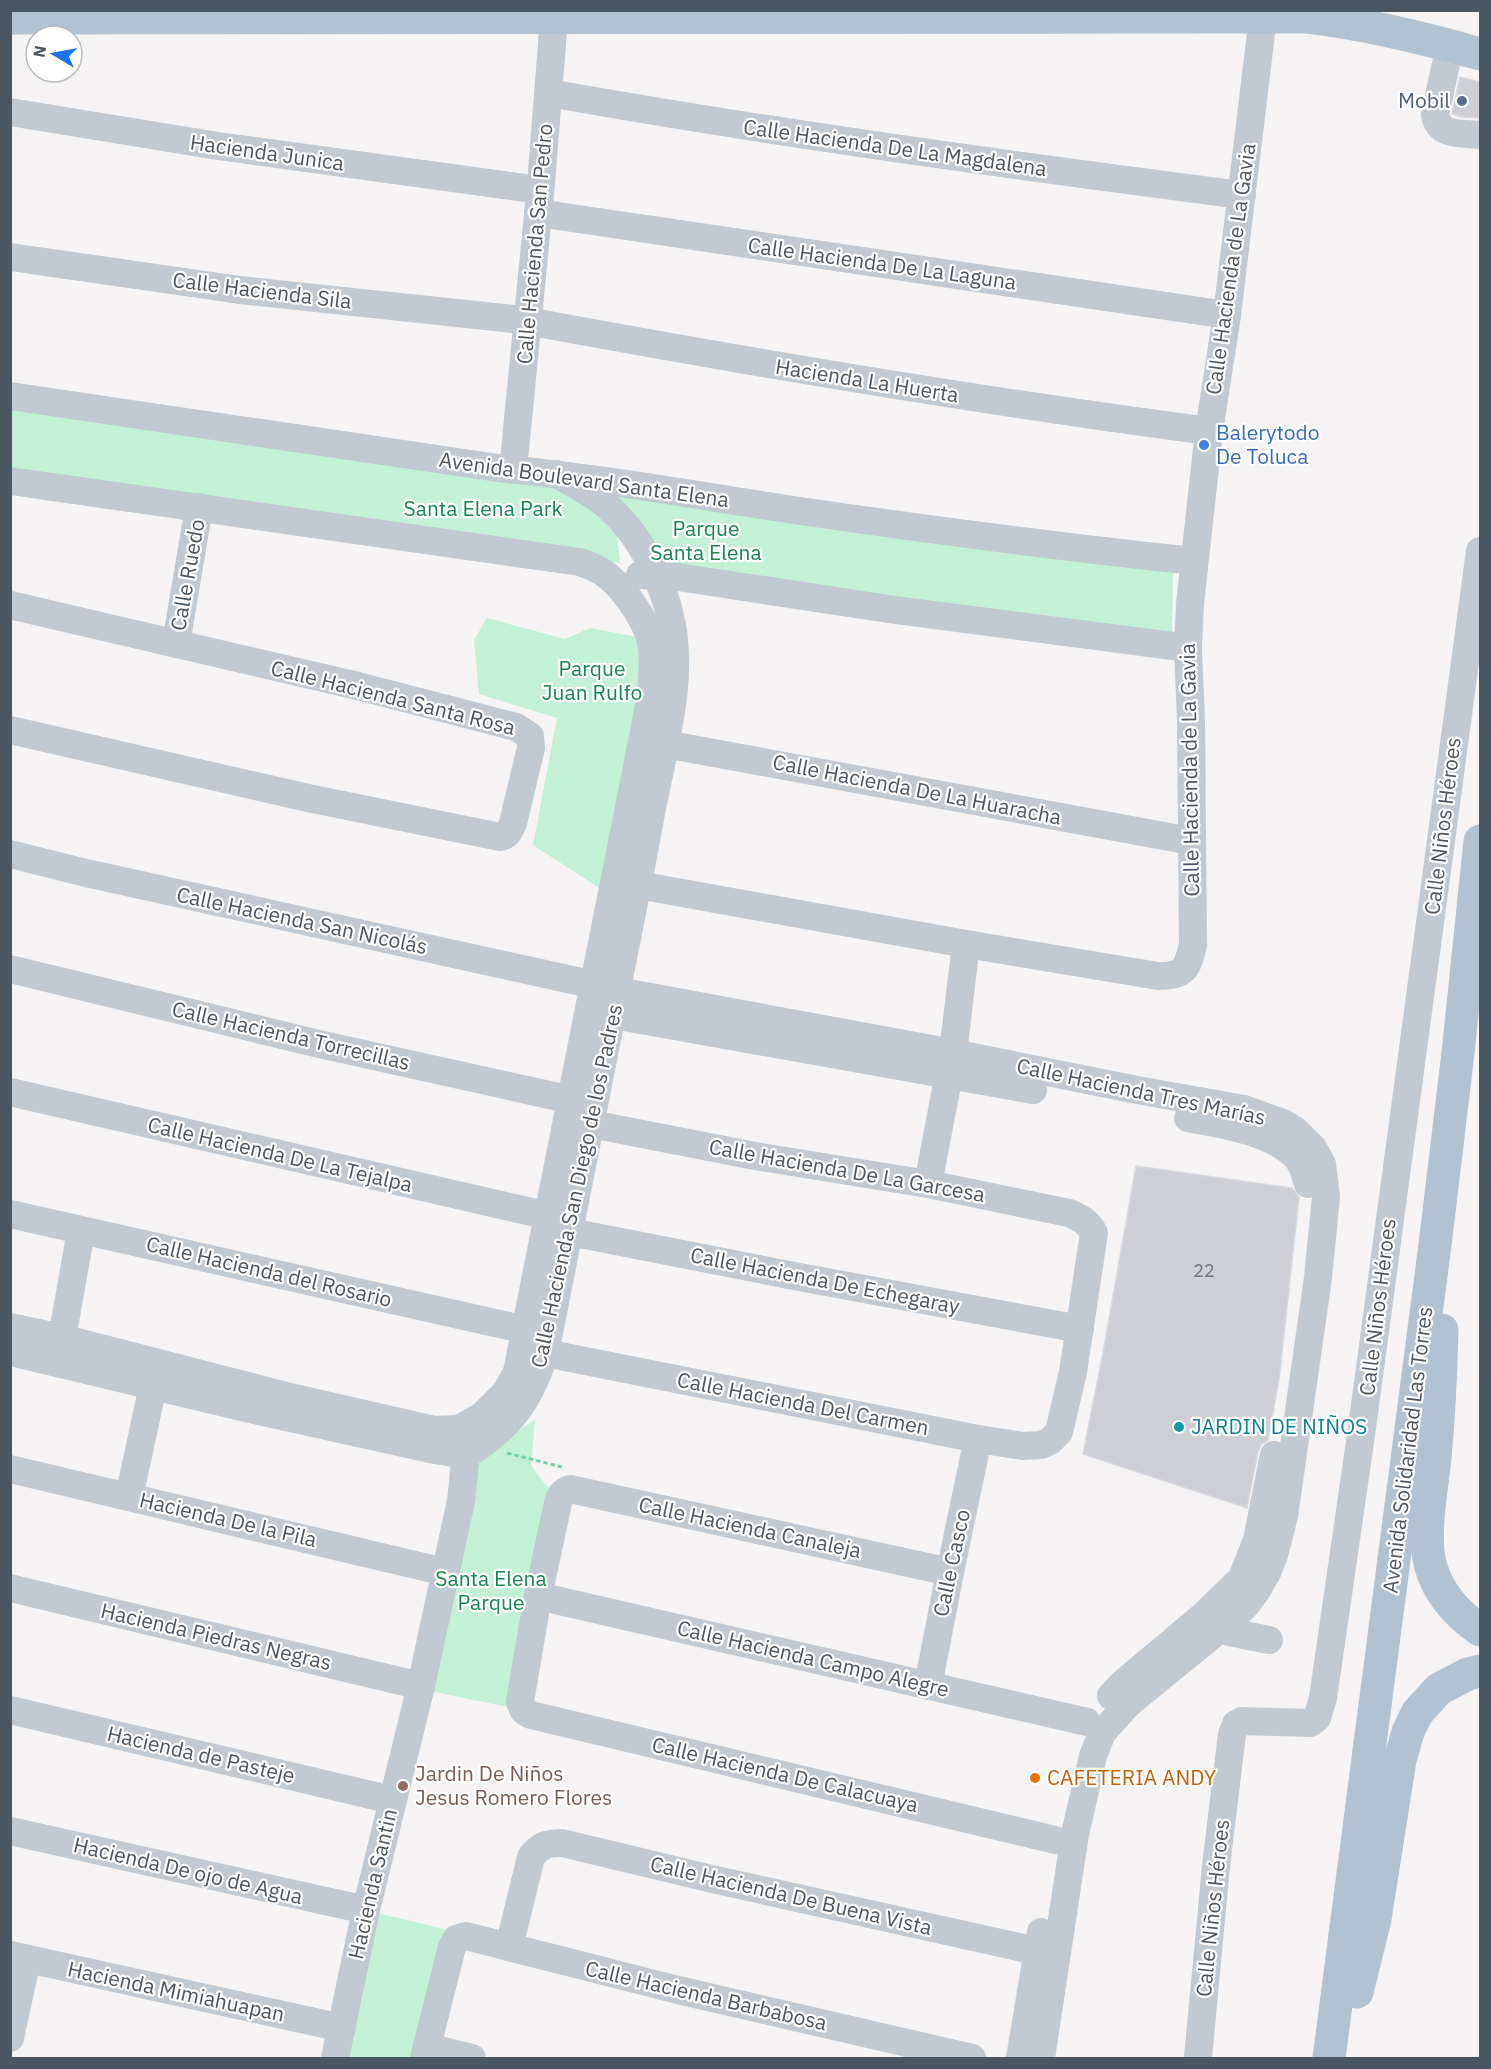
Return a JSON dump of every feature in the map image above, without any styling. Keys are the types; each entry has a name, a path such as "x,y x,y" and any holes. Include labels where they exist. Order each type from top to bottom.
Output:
{"main road":[{"path":"10,18 59,14 350,14 546,18 644,14 1226,14 1347,21 1466,50"},
{"name":"Avenida Solidaridad Las Torres","path":"1329,2058 1435,1245 1480,841"},
{"path":"1435,1245 1442,1326 1441,1396 1428,1537 1430,1565 1444,1596 1455,1610 1480,1630"},
{"path":"1341,2058 1375,1919 1400,1760 1407,1732 1417,1713 1439,1689 1468,1674 1480,1671"}],"street":[{"name":"Calle Hacienda de La Gavia","path":"638,885 1158,976 1176,975 1188,966 1193,945 1179,840 1193,561 1209,431 1227,315 1263,17"},
{"name":"Calle Hacienda San Pedro","path":"531,201 549,93 546,18"},
{"name":"Calle Hacienda San Pedro","path":"506,469 526,265 546,18"},
{"path":"1466,50 1435,115 1436,122 1439,128 1445,131 1480,135"},
{"name":"Calle Hacienda De La Magdalena","path":"549,93 688,118 988,162 1242,195"},
{"name":"Hacienda Junica","path":"10,112 531,201"},
{"name":"Calle Hacienda De La Laguna","path":"531,201 1227,315"},
{"name":"Calle Hacienda Sila","path":"10,257 240,290 521,320"},
{"name":"Hacienda La Huerta","path":"521,320 735,360 1093,416 1209,431"},
{"name":"Avenida Boulevard Santa Elena","path":"10,396 802,511 1114,553 1193,561"},
{"name":"Calle Hacienda San Diego de los Padres","path":"468,1442 497,1433 522,1407 531,1391 545,1353 559,1224 568,1179 572,1101 609,997 638,885 637,826 665,744 675,673 674,647 668,610 643,548 614,513 597,499 556,474"},
{"path":"10,481 580,562 596,567 611,578 655,575 678,577 895,610 1188,648"},
{"name":"Calle Ruedo","path":"176,644 199,507"},
{"name":"Calle Niños Héroes","path":"1198,2058 1216,1866 1232,1734 1236,1724 1242,1721 1310,1722 1317,1718 1323,1698 1361,1435 1480,551"},
{"name":"Calle Hacienda San Diego de los Padres","path":"568,1179 591,1124 637,826 651,696 652,648 645,623 611,578"},
{"name":"Calle Hacienda Santa Rosa","path":"10,605 358,686 516,727 530,736 531,748 509,831 505,836 495,837 308,798 10,730"},
{"name":"Calle Hacienda De La Huaracha","path":"665,744 1179,840"},
{"name":"Calle Hacienda San Nicolás","path":"10,854 609,997"},
{"path":"928,1184 951,1064 966,944"},
{"name":"Calle Hacienda Torrecillas","path":"10,969 319,1044 572,1101"},
{"name":"Calle Hacienda Tres Marías","path":"609,997 1032,1080 1242,1130 1266,1138 1285,1149 1305,1154 1310,1208 1282,1410 1257,1540 1242,1578 1212,1622 1128,1704 1102,1733 1092,1756 1055,1900 1037,1951 1020,2058"},
{"name":"Calle Hacienda De La Tejalpa","path":"10,1092 559,1224"},
{"name":"Calle Hacienda De La Garcesa","path":"591,1124 755,1156 928,1184 1069,1213 1081,1218 1089,1224 1094,1233 1080,1329"},
{"name":"Calle Hacienda del Rosario","path":"10,1214 526,1330"},
{"name":"Calle Hacienda San Diego de los Padres","path":"468,1442 482,1416 506,1392 518,1372 526,1330 559,1224"},
{"name":"Calle Hacienda De Echegaray","path":"559,1224 794,1276 1080,1329"},
{"path":"62,1338 81,1231"},
{"path":"10,1327 62,1338 247,1396"},
{"name":"Calle Hacienda Del Carmen","path":"545,1353 1023,1446 1050,1441 1059,1432 1080,1329"},
{"path":"10,1352 153,1386 247,1396 294,1398 434,1430 468,1442"},
{"path":"129,1497 153,1386"},
{"name":"Calle Casco","path":"928,1686 978,1439"},
{"name":"Hacienda Santin","path":"335,2058 366,1910 420,1686 461,1501 468,1442"},
{"name":"Hacienda De la Pila","path":"10,1469 445,1572"},
{"path":"538,1596 564,1496"},
{"name":"Calle Hacienda Canaleja","path":"564,1496 950,1572"},
{"name":"Hacienda Piedras Negras","path":"10,1588 420,1686"},
{"name":"Calle Hacienda Campo Alegre","path":"538,1596 1087,1722"},
{"name":"Calle Hacienda De Calacuaya","path":"538,1596 520,1702 524,1711 531,1715 1055,1840"},
{"path":"1212,1622 1229,1632 1269,1640"},
{"name":"Calle Hacienda Tres Marías","path":"1041,2058 1055,1900 1055,1840 1073,1757 1087,1722 1122,1684 1212,1622"},
{"name":"Hacienda de Pasteje","path":"10,1710 392,1800"},
{"name":"Hacienda De ojo de Agua","path":"10,1831 366,1910"},
{"name":"Calle Hacienda De Buena Vista","path":"509,1947 531,1857 537,1848 545,1844 562,1843 712,1879 1037,1951"},
{"name":"Calle Hacienda Barbabosa","path":"426,2053 450,1954 456,1940 466,1936 656,1984 972,2058"},
{"path":"10,2038 19,1957"},
{"name":"Hacienda Mimiahuapan","path":"19,1957 342,2028"},
{"path":"426,2053 472,2058"}],"path":[{"path":"468,1442 565,1468 564,1496"}],"green space":[{"name":"Santa Elena Park","path":"10,404 545,483 581,497 617,536 620,563 11,473"},
{"name":"Parque Santa Elena","path":"599,485 1173,568 1172,640 674,574 650,537 631,515"},
{"name":"Parque Juan Rulfo","path":"487,618 565,639 590,628 637,637 643,673 607,893 533,845 557,718 479,694 474,640"},
{"name":"Santa Elena Parque","path":"535,1420 531,1466 552,1492 508,1707 430,1691 479,1454"},
{"path":"373,1912 444,1929 414,2058 340,2058"}],"building":[{"path":"1460,77 1480,82 1480,118 1452,114"},
{"path":"1136,1166 1292,1188 1299,1197 1279,1380 1268,1440 1261,1445 1258,1452 1247,1508 1083,1454"}],"place":[{"name":"Mobil","path":"1462,101"},
{"name":"Balerytodo De Toluca","path":"1204,445"},
{"name":"JARDIN DE NIÑOS","path":"1179,1427"},
{"name":"CAFETERIA ANDY","path":"1035,1778"},
{"name":"Jardin De Niños Jesus Romero Flores","path":"403,1786"}]}
